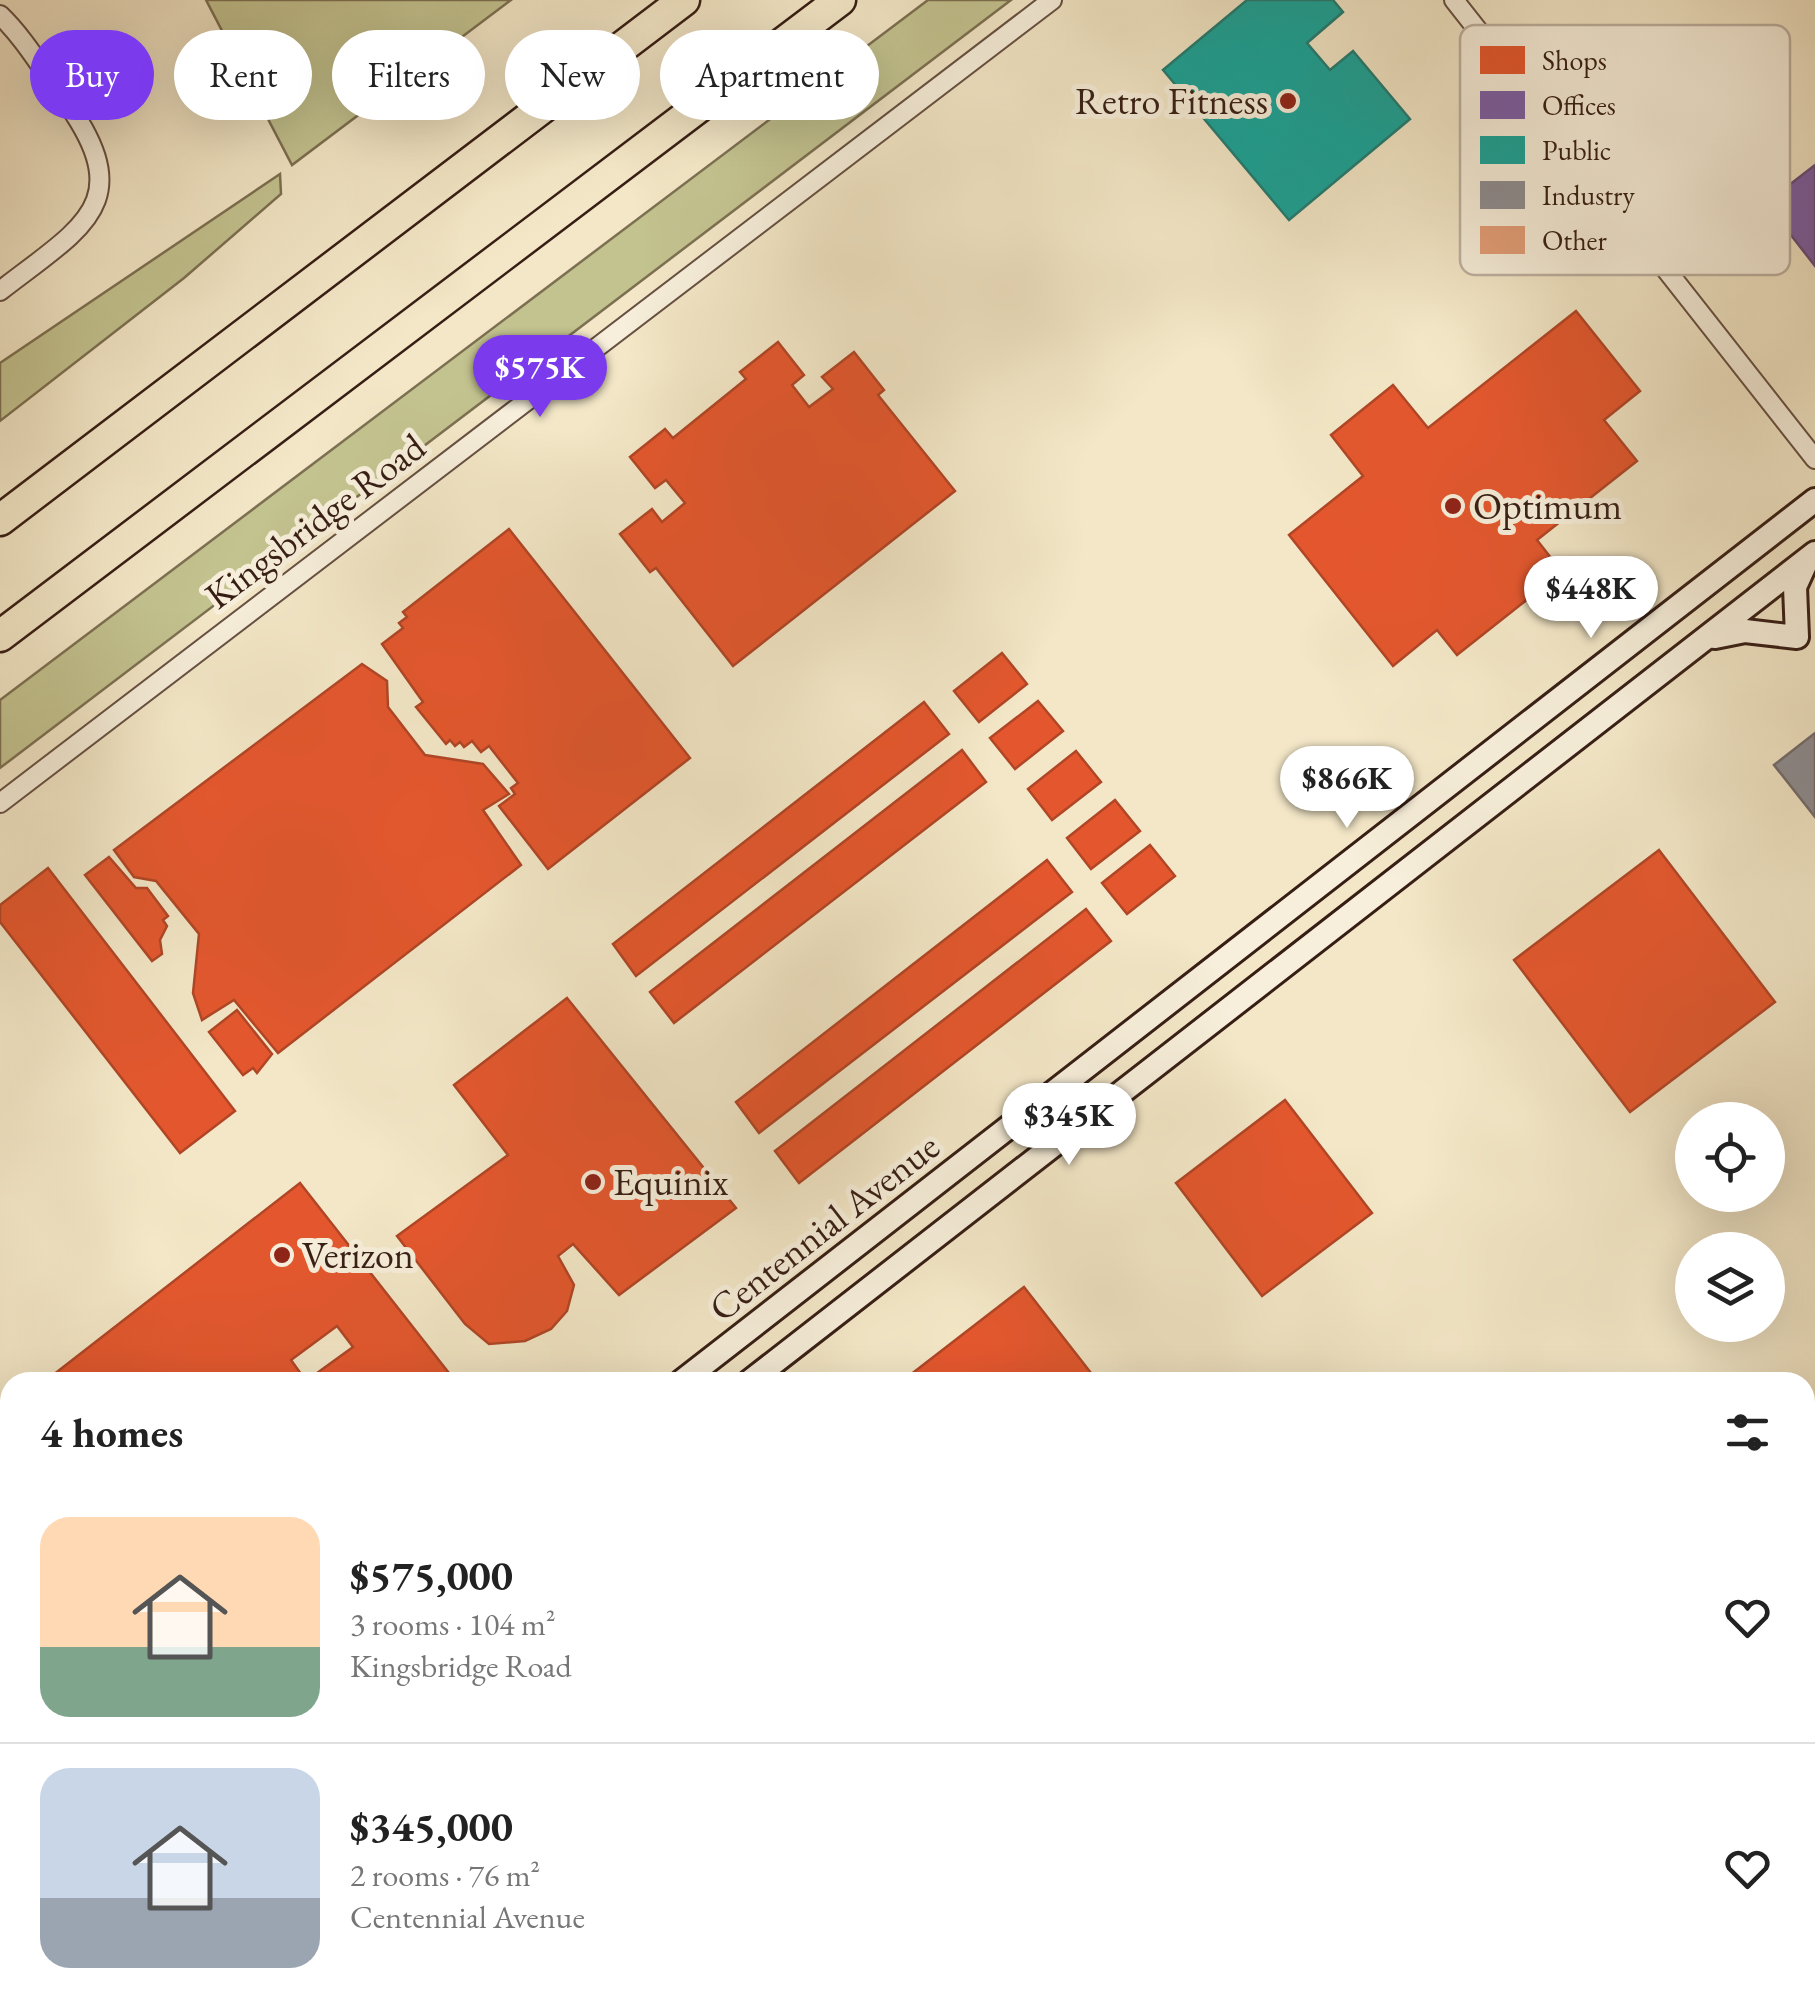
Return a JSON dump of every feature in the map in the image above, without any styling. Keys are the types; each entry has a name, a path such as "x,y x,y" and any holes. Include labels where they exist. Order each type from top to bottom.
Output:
{"highway":[{"path":"0,520 684,0"},
{"path":"0,636 840,0"}],"main road":[{"name":"Centennial Avenue","path":"694,1372 1815,500"},
{"name":"Centennial Avenue","path":"763,1372 1712,638 1812,556"},
{"path":"1712,638 1745,630 1797,637 1796,587 1812,556"}],"street":[{"name":"Kingsbridge Road","path":"0,803 1052,0"},
{"path":"1454,0 1474,25"},
{"path":"0,15 85,128 100,162 102,180 87,218 72,235 0,290"},
{"path":"1670,275 1815,459"}],"green space":[{"path":"206,0 511,0 471,30 332,30 332,120 352,120 292,165 269,120 312,120 312,30 222,30"},
{"path":"928,0 1011,0 879,100 879,37"},
{"path":"769,120 853,120 0,768 0,700"},
{"path":"280,174 281,194 184,278 0,421 0,363"}],"building: Shops":[{"name":"Optimum","path":"1576,311 1640,391 1604,420 1637,461 1537,540 1562,572 1457,655 1437,630 1393,666 1289,535 1363,476 1331,435 1393,385 1428,428"},
{"path":"778,342 804,375 792,385 809,407 833,389 822,377 854,352 884,390 878,395 955,491 733,666 656,568 650,572 620,534 652,509 662,522 685,503 666,480 655,488 630,457 665,429 673,438 746,379 740,372"},
{"path":"509,529 690,758 548,869 499,806 515,794 511,788 518,783 489,746 481,752 472,741 464,747 460,742 455,746 450,740 446,744 416,707 423,702 382,644 403,628 399,623 407,617 403,612"},
{"path":"1002,653 1027,684 979,722 954,691"},
{"path":"362,664 387,681 388,707 425,755 483,764 509,794 483,810 521,865 278,1053 234,1000 202,1020 193,993 199,934 156,881 134,877 114,850"},
{"path":"1038,701 1063,731 1015,769 990,738"},
{"path":"924,702 949,734 636,976 613,944"},
{"path":"962,750 986,782 674,1023 650,992"},
{"path":"1076,751 1101,782 1052,820 1028,789"},
{"path":"1115,800 1140,831 1091,869 1067,838"},
{"path":"1150,845 1175,876 1127,914 1102,883"},
{"path":"1659,850 1775,1002 1630,1112 1514,960"},
{"path":"109,857 136,888 147,888 168,916 163,920 167,926 160,940 162,954 152,961 85,875"},
{"path":"1047,860 1072,892 759,1133 736,1102"},
{"path":"48,868 235,1111 180,1153 0,922 0,905"},
{"path":"1086,909 1111,941 799,1183 775,1151"},
{"name":"Equinix","path":"567,998 736,1208 619,1295 573,1244 558,1256 574,1285 567,1311 551,1329 525,1341 489,1344 465,1324 397,1236 508,1155 454,1085"},
{"path":"237,1010 272,1054 257,1073 253,1068 243,1075 209,1032"},
{"path":"1285,1100 1372,1213 1262,1296 1176,1183"},
{"name":"Verizon","path":"300,1183 448,1372 318,1372 353,1347 337,1326 291,1360 300,1372 57,1372"},
{"path":"1024,1287 1090,1372 914,1372"}],"building: Offices":[{"path":"1815,165 1815,266 1790,234 1790,184"}],"building: Public":[{"path":"1247,0 1333,0 1343,12 1307,43 1330,70 1353,51 1410,119 1289,220 1163,70"}],"building: Industry":[{"path":"1815,733 1815,817 1774,765"}],"place":[{"name":"Retro Fitness","path":"1288,101"},
{"name":"Optimum","path":"1453,506"},
{"name":"Equinix","path":"593,1182"},
{"name":"Verizon","path":"282,1255"}]}
